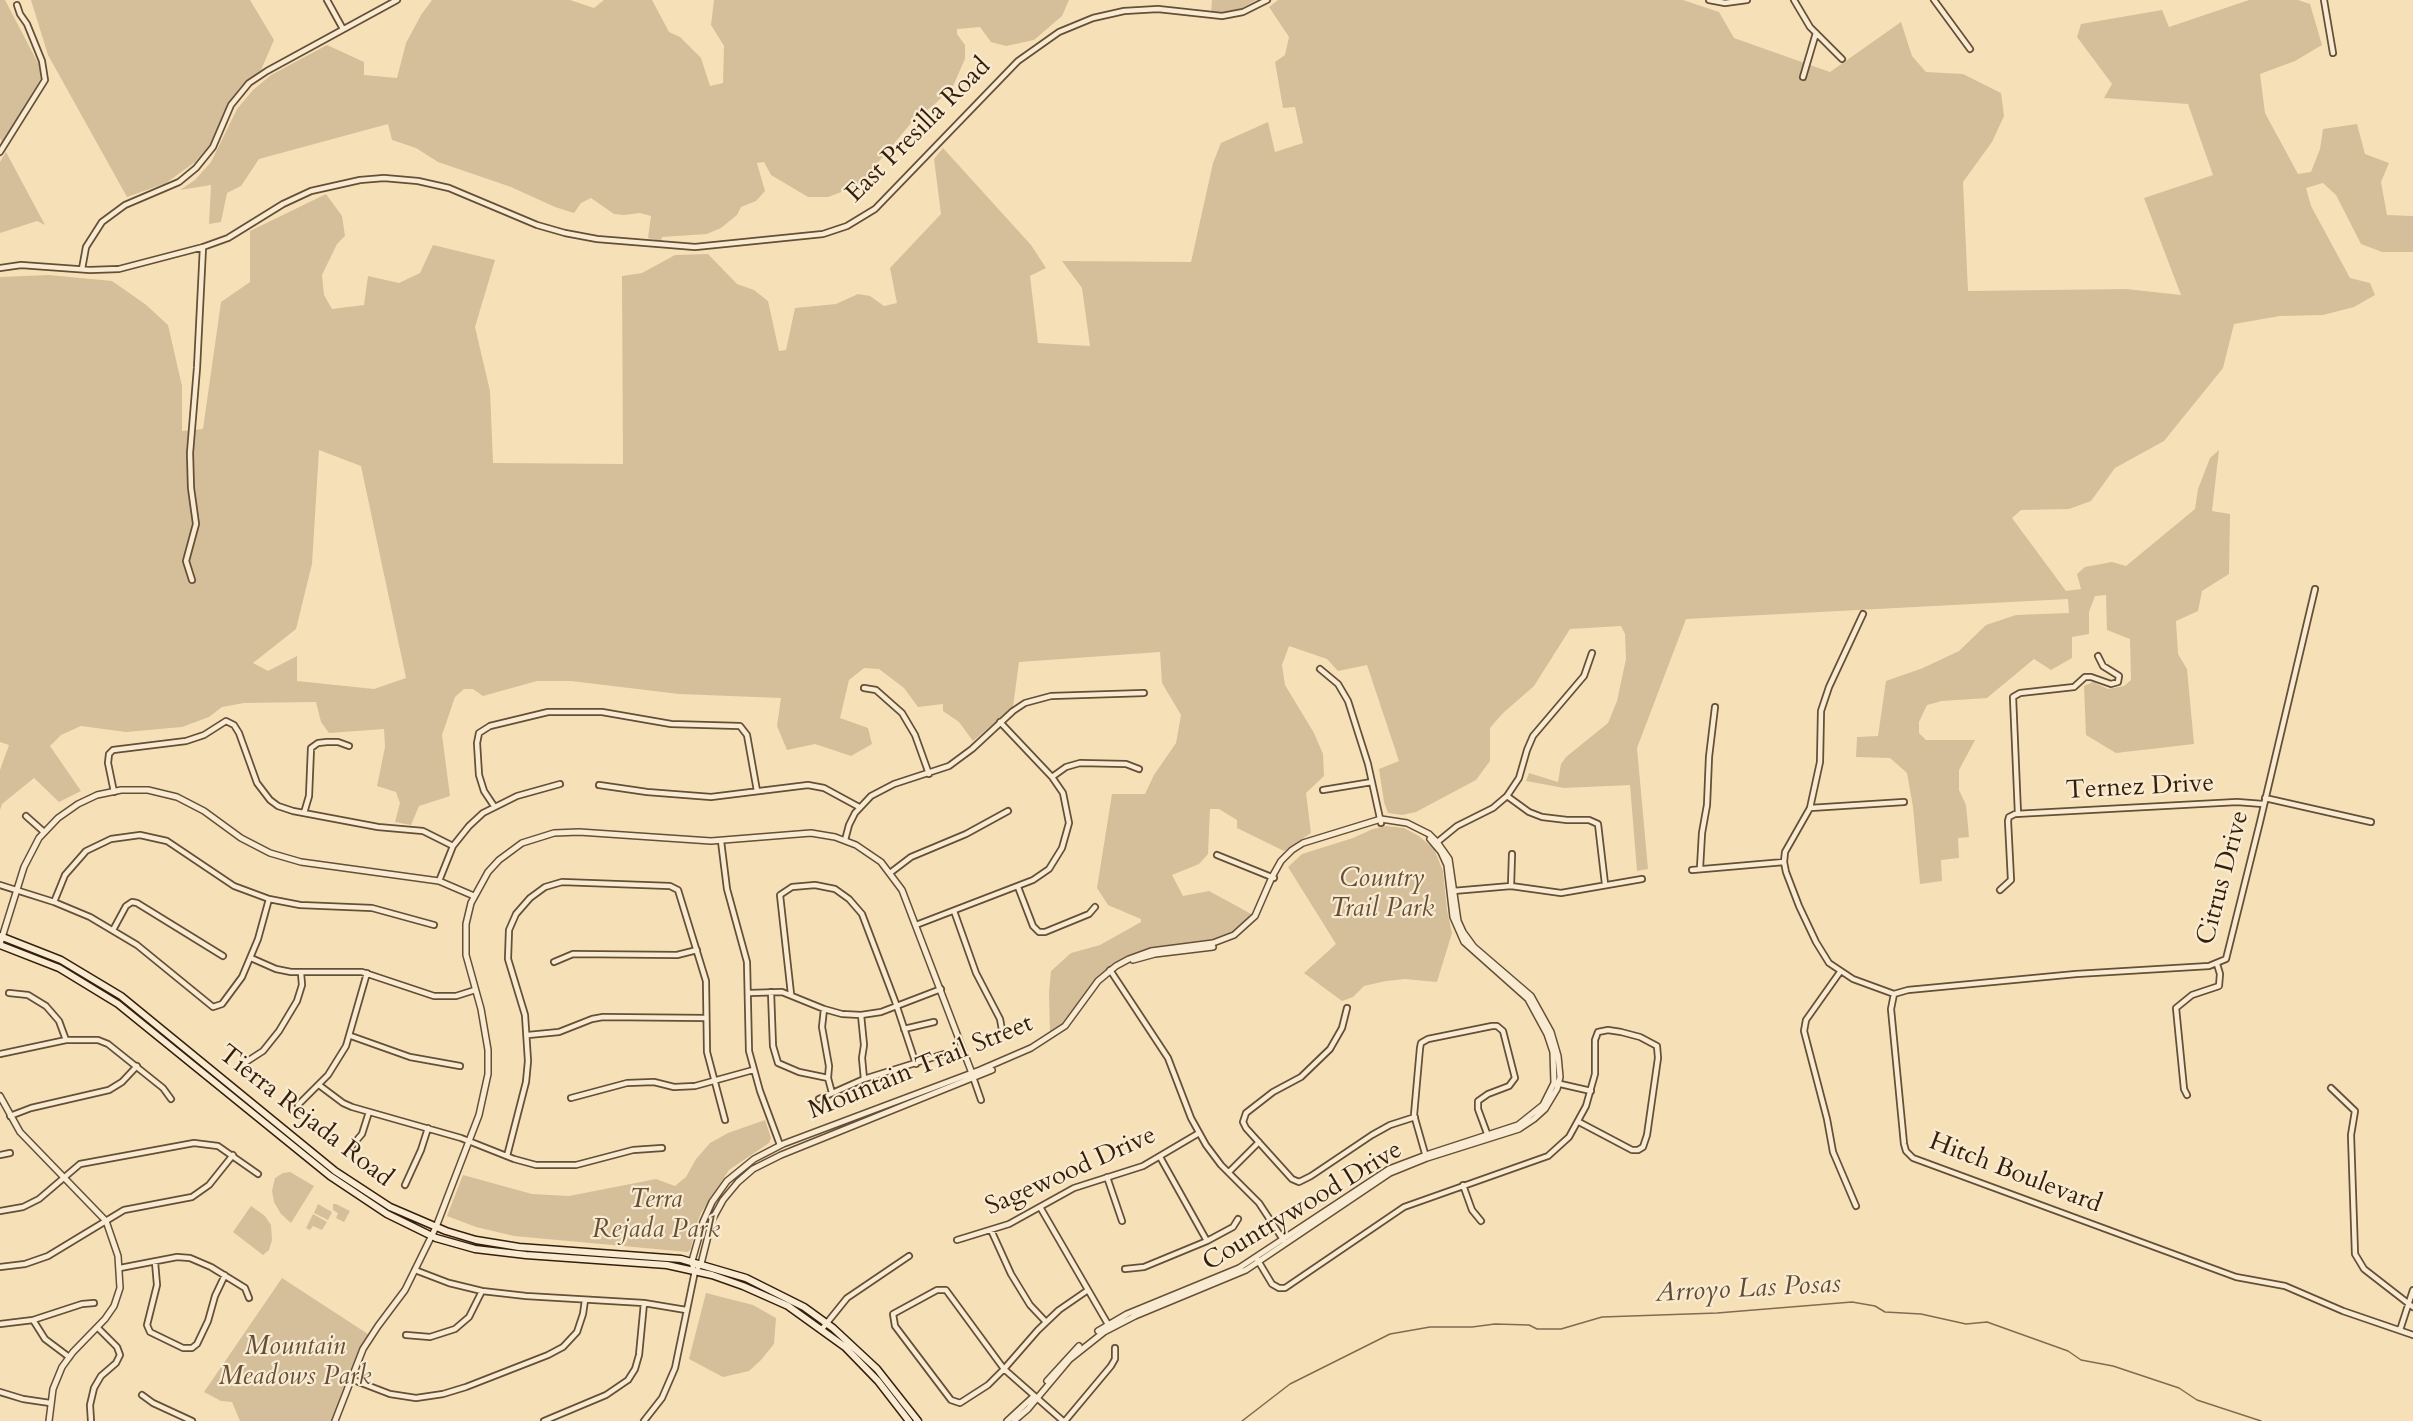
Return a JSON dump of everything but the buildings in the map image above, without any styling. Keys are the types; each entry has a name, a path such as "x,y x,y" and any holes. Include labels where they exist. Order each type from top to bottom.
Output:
{"main road":[{"name":"Tierra Rejada Road","path":"1,940 61,960 121,996 335,1171 390,1207 436,1227 476,1240 500,1244 650,1255 701,1264 761,1284 804,1307 862,1364 895,1400 909,1421"},
{"name":"Tierra Rejada Road","path":"1,940 59,968 118,1004 330,1176 374,1207 431,1236 460,1246 491,1252 658,1264 694,1271 743,1286 770,1297 824,1326 872,1364 918,1421"}],"street":[{"path":"327,0 343,29"},
{"path":"82,269 86,247 95,230 107,218 125,205 179,182 196,168 213,147 231,105 249,83 397,0"},
{"name":"East Presilla Road","path":"0,268 33,265 119,269 202,247 238,234 283,204 311,192 360,180 384,178 418,181 449,188 537,225 597,239 695,247 823,234 847,226 875,208 1018,61 1059,32 1093,18 1124,11 1158,9 1222,16 1243,12 1267,0"},
{"path":"1709,0 1725,3 1747,0"},
{"path":"1794,0 1816,33 1842,59"},
{"path":"1934,0 1970,49"},
{"path":"2324,0 2333,53"},
{"path":"0,152 45,80 42,62 17,5"},
{"path":"1803,77 1816,33"},
{"path":"192,580 186,561 196,524 191,488 190,453 197,368 202,247"},
{"name":"Citrus Drive","path":"1894,994 1908,990 1997,981 2217,964 2226,959 2315,589"},
{"path":"1863,614 1851,637 1821,711 1820,762 1810,808 1785,852 1784,862 1785,872 1816,942 1829,963 1840,972 1894,994"},
{"path":"1436,843 1456,826 1493,808 1507,796 1519,778 1528,745 1533,736 1584,676 1592,653"},
{"path":"2000,890 2011,877 2009,819 2018,814 2013,697 2020,693 2074,687 2085,676 2091,676 2110,684 2118,682 2119,676 2103,666 2097,656"},
{"path":"1320,669 1335,681 1345,695 1372,782 1381,821"},
{"path":"864,688 873,688 880,692 902,713 915,735 929,774"},
{"path":"845,840 849,825 859,807 884,788 929,774 957,761 1021,705 1038,698 1051,696 1143,693"},
{"path":"1700,868 1715,707"},
{"path":"494,806 484,791 479,776 477,743 479,733 493,725 548,712 588,711 671,724 740,726 747,735 757,791"},
{"path":"114,792 108,763 108,757 113,750 192,739 226,721 234,725 240,733 255,778 270,800 283,808 378,827 423,831 453,846"},
{"path":"916,925 1018,887 1049,869 1058,857 1069,823 1064,797 1052,777 1000,722"},
{"path":"304,813 309,796 311,748 318,743 327,742 338,742 349,746"},
{"path":"1052,777 1066,767 1080,763 1126,764 1139,769"},
{"path":"1323,790 1372,782"},
{"path":"439,881 453,846 474,821 494,806 517,795 561,784"},
{"path":"599,785 647,792 711,797 808,785 824,788 859,807"},
{"path":"1,940 28,856 44,832 58,818 78,804 97,795 139,789 177,797 255,846 290,859 439,881 474,896"},
{"path":"1507,796 1529,812 1542,817 1589,820 1598,824 1605,884"},
{"name":"Ternez Drive","path":"2018,814 2264,801 2371,822"},
{"path":"1810,808 1904,802"},
{"path":"890,873 911,857 966,834 1008,811"},
{"path":"27,816 44,832"},
{"name":"Mountain Trail Street","path":"701,1264 710,1226 723,1200 753,1169 781,1155 1025,1054 1068,1027 1094,989 1111,971 1139,954 1213,943 1234,935 1255,916 1281,861 1292,850 1303,843 1381,821 1407,823 1418,827 1449,859 1458,921 1468,941 1525,989 1541,1010 1556,1045 1559,1066 1557,1083"},
{"path":"335,1421 371,1336 396,1303 436,1227 483,1105 488,1074 486,1033 466,955 466,924 474,896 488,872 507,854 533,839 554,833 579,832 721,841 804,833 845,840 874,857 890,873 902,890 981,1100"},
{"path":"54,902 65,875 86,851 111,839 140,835 167,842 234,885 269,899 304,905 372,908 434,925"},
{"path":"721,841 727,889 747,962 749,993 747,1042 753,1070 780,1145"},
{"path":"1511,886 1512,854"},
{"path":"1217,855 1273,877"},
{"path":"1692,870 1784,862"},
{"path":"1453,891 1511,886 1561,893 1642,879"},
{"path":"507,1156 526,1082 528,1035 525,1015 508,958 511,924 532,896 548,886 573,881 676,888 697,950 707,991 706,1052 724,1120"},
{"path":"0,885 54,902 90,917 150,955 206,1003 215,1006 222,1004 242,977 251,958 269,899"},
{"path":"791,994 786,938 779,897 787,889 815,885 830,887 842,893 858,907 869,930 916,1064"},
{"path":"1018,887 1033,926 1039,932 1045,932 1081,918 1095,907"},
{"path":"113,930 126,906 132,902 137,903 223,956"},
{"path":"954,911 976,973 1000,1019 1002,1030"},
{"path":"554,962 573,954 677,956 697,950"},
{"path":"251,958 276,969 301,973 345,971 367,973 434,996 456,996 476,990"},
{"path":"2187,1095 2184,1089 2176,1008 2192,995 2218,986 2220,974 2217,964"},
{"path":"1111,971 1168,1058 1199,1133 1213,1155 1259,1203 1285,1242"},
{"path":"1840,972 1806,1020 1804,1031 1827,1119 1833,1152 1856,1206"},
{"path":"243,1064 262,1051 279,1031 297,1001 302,985 301,973"},
{"path":"298,1105 319,1085 333,1067 351,1036 367,973"},
{"path":"749,993 791,994 824,1009 842,1014 861,1015 881,1012 940,989"},
{"path":"771,992 773,1046 778,1064 799,1072 828,1078"},
{"path":"9,993 28,995 46,1006 58,1018 66,1040"},
{"name":"Hitch Boulevard","path":"1894,994 1891,1009 1904,1144 1906,1151 1914,1158 2236,1277 2285,1286 2343,1311 2413,1335"},
{"path":"1347,1008 1340,1034 1324,1057 1301,1077 1273,1092 1246,1113 1243,1118 1244,1125 1292,1179 1299,1182 1390,1125 1415,1118"},
{"path":"824,1009 822,1027 832,1093"},
{"path":"861,1015 864,1079"},
{"path":"528,1035 559,1032 603,1017 706,1018"},
{"path":"904,1029 934,1022"},
{"path":"1426,1156 1415,1118 1421,1043 1428,1039 1492,1026 1500,1028 1505,1035 1515,1078 1509,1086 1488,1094 1478,1101 1478,1109 1488,1137"},
{"path":"1258,1260 1272,1284 1285,1288 1396,1211 1426,1197 1548,1156 1565,1142 1579,1122 1595,1074 1595,1040 1598,1032 1608,1030 1652,1042 1658,1048 1647,1135 1643,1147 1632,1150 1579,1122"},
{"path":"351,1036 410,1057 460,1066"},
{"path":"0,1054 66,1040 88,1038 104,1042 163,1088 171,1099"},
{"path":"819,1099 864,1079 944,1054"},
{"path":"10,1116 31,1108 109,1090 122,1082 136,1066"},
{"path":"571,1098 627,1083 654,1082 685,1087 753,1070"},
{"name":"Mountain Trail Street","path":"644,1421 658,1406 671,1378 694,1271 692,1262 705,1216 717,1193 742,1167 780,1145 973,1075"},
{"path":"1557,1083 1591,1090"},
{"name":"Countrywood Drive","path":"1014,1421 1077,1353 1110,1326 1224,1280 1390,1173 1426,1156 1519,1129 1545,1109 1557,1083"},
{"path":"319,1085 343,1103 428,1128 536,1165 559,1166 586,1163 633,1150 662,1148"},
{"path":"2331,1088 2355,1111 2351,1135 2355,1254 2372,1276 2413,1306"},
{"path":"0,1096 10,1116 32,1146 106,1221 115,1244 120,1268 117,1297 110,1312 98,1328 69,1357 57,1376 50,1403 49,1421"},
{"path":"351,1147 362,1134 369,1112"},
{"path":"405,1185 428,1128"},
{"name":"Sagewood Drive","path":"957,1240 1016,1220 1074,1188 1143,1166 1199,1133"},
{"path":"1229,1172 1259,1142"},
{"path":"0,1211 23,1207 39,1199 73,1168 85,1162 194,1143 212,1144 233,1155 258,1174"},
{"path":"0,1155 10,1153"},
{"path":"0,1267 25,1264 48,1256 124,1210 182,1200 199,1193 209,1185 233,1155"},
{"path":"1160,1156 1207,1241"},
{"path":"1107,1177 1122,1221"},
{"path":"1463,1185 1472,1210 1481,1221"},
{"path":"1040,1207 1110,1326"},
{"path":"1125,1269 1144,1267 1207,1241 1233,1227 1238,1219"},
{"path":"991,1230 1011,1274 1030,1305 1046,1322"},
{"path":"824,1326 847,1298 909,1256"},
{"path":"120,1268 177,1257 190,1258 225,1275 245,1288 249,1298"},
{"path":"155,1262 157,1285 147,1323 148,1329 183,1348 192,1348 199,1341 225,1275"},
{"path":"694,1271 701,1264"},
{"path":"415,1270 449,1283 482,1291 644,1303 686,1310"},
{"path":"1088,1290 1046,1322 1004,1369 988,1385 960,1403 953,1401 895,1326 892,1318 894,1311 939,1289 944,1290 1004,1369 1064,1421 1114,1362 1115,1348"},
{"path":"2400,1330 2413,1290"},
{"path":"406,1335 430,1337 455,1329 469,1317 482,1291"},
{"path":"351,1379 382,1392 405,1397 425,1397 456,1390 548,1355 563,1347 577,1332 585,1300"},
{"path":"0,1324 33,1320 94,1302"},
{"path":"544,1421 606,1395 628,1380 639,1354 644,1303"},
{"path":"33,1320 45,1339 69,1357"},
{"path":"91,1421 90,1404 94,1388 101,1376 116,1363 120,1355 117,1347 98,1328"},
{"path":"0,1392 23,1400 50,1403"},
{"path":"142,1395 159,1406 192,1421"},
{"name":"Countrywood Drive","path":"1007,1421 1036,1396"}],"green space":[{"path":"0,0 5,0 39,65 41,79 2,142 0,138"},
{"path":"31,0 250,0 274,40 261,70 240,87 224,112 210,145 195,162 166,183 127,197 48,55"},
{"path":"432,0 570,0 594,8 604,0 652,0 669,32 680,37 701,58 710,86 723,83 724,46 711,25 714,0 1069,0 1062,16 1034,40 1006,46 991,42 980,27 957,29 957,34 965,45 965,59 953,86 912,122 865,178 852,188 828,197 808,197 771,175 764,162 757,163 765,191 756,201 741,207 737,215 721,228 707,234 662,237 661,241 648,238 651,216 640,213 614,214 591,198 581,203 574,213 555,207 511,187 438,162 416,148 392,140 388,124 259,159 241,186 227,193 221,222 209,224 211,185 180,190 195,180 211,162 237,109 253,90 271,75 327,45 364,62 364,75 397,78 406,43"},
{"path":"1212,0 1256,0 1240,9 1211,14"},
{"path":"1278,0 1683,0 1719,12 1734,38 1830,72 1901,22 1912,56 1926,72 1963,74 2001,93 2004,116 1992,142 1963,182 1968,291 2126,289 2181,295 2144,198 2213,175 2188,104 2104,98 2112,84 2077,37 2081,24 2162,10 2169,27 2249,0 2298,0 2310,4 2322,45 2295,61 2260,74 2265,113 2298,174 2311,172 2320,149 2323,129 2357,124 2365,154 2389,163 2381,182 2387,215 2413,216 2413,252 2382,252 2361,244 2336,195 2323,183 2306,188 2311,206 2350,278 2370,283 2375,295 2354,307 2323,315 2280,316 2234,324 2223,368 2164,441 2115,468 2091,501 2069,509 2021,510 2012,518 2066,591 2081,589 2077,574 2085,567 2112,562 2126,566 2195,509 2198,489 2210,458 2219,450 2212,511 2230,514 2229,574 2202,591 2198,611 2176,621 2178,654 2187,669 2194,744 2116,753 2086,735 2084,686 2093,682 2108,689 2124,686 2131,680 2130,639 2107,630 2106,595 2095,596 2089,612 2089,634 2072,637 2072,658 2051,670 2034,659 1987,698 1942,701 1927,705 1919,722 1919,733 1926,740 1975,740 1959,770 1959,790 1966,805 1969,837 1958,838 1959,858 1941,860 1942,881 1920,884 1913,807 1907,773 1890,758 1856,757 1857,737 1878,736 1886,681 1923,668 1959,651 1986,625 2016,615 2069,613 2068,599 1686,619 1637,748 1648,869 1637,871 1630,785 1564,788 1526,781 1529,773 1558,782 1561,764 1566,757 1608,723 1617,701 1626,659 1625,634 1621,626 1570,629 1534,686 1502,714 1490,728 1490,761 1476,780 1416,812 1402,815 1388,813 1384,802 1379,769 1399,761 1367,665 1338,671 1327,659 1289,646 1282,665 1285,685 1314,733 1323,754 1324,776 1306,793 1311,833 1284,851 1237,828 1237,820 1219,809 1210,809 1208,854 1199,864 1172,875 1183,896 1209,891 1255,916 1225,940 1151,951 1110,970 1070,1020 1050,1038 1051,971 1071,953 1100,945 1141,922 1141,919 1108,905 1097,888 1112,794 1145,794 1154,775 1176,743 1181,715 1162,683 1160,652 1019,662 1013,707 973,741 959,722 943,711 943,704 918,707 904,688 879,669 864,668 849,680 840,718 868,728 872,744 851,756 815,744 787,750 777,726 781,698 679,694 571,681 537,681 483,696 473,689 464,689 455,697 442,735 450,796 419,806 411,825 395,822 400,803 396,792 377,786 385,747 384,729 329,733 321,722 316,702 244,703 222,707 209,717 182,727 126,732 81,726 61,735 50,746 81,791 59,802 34,778 2,804 0,810 0,770 9,745 0,742 0,277 49,275 112,281 145,304 168,325 182,386 182,431 203,429 221,302 250,282 250,231 326,194 342,216 345,236 337,244 322,275 324,295 332,309 364,305 368,276 399,283 420,273 433,245 495,260 475,327 490,391 493,463 623,464 622,276 642,273 675,255 708,254 737,284 754,290 768,301 779,351 786,350 795,308 836,304 858,294 870,296 884,306 897,303 890,268 941,214 934,159 943,148 1031,245 1046,268 1030,276 1038,343 1090,346 1082,288 1062,261 1191,262 1213,163 1221,143 1268,122 1275,152 1303,143 1295,107 1283,108 1275,62 1285,55 1289,37 1269,7","holes":["319,450 361,466 406,678 374,689 297,681 297,656 268,671 253,663 296,629 312,564"]},
{"path":"6,152 45,225 37,221 0,233 0,162"},
{"name":"Country Trail Park","path":"1386,826 1404,828 1419,836 1434,849 1443,871 1452,933 1437,982 1405,979 1386,981 1364,986 1353,997 1342,1001 1304,973 1336,944 1288,867 1302,854"},
{"name":"Terra Rejada Park","path":"765,1120 771,1138 769,1143 729,1170 701,1213 691,1249 688,1252 514,1236 476,1227 447,1216 463,1175 532,1194 569,1196 656,1179 675,1186 686,1177 696,1159 710,1143 728,1133"},
{"path":"290,1172 314,1186 291,1223 281,1214 274,1202 272,1191 275,1178"},
{"path":"318,1204 332,1212 328,1220 314,1213"},
{"path":"333,1204 350,1211 344,1222 336,1218 338,1213 333,1210"},
{"path":"251,1206 265,1216 271,1225 272,1240 269,1250 263,1255 233,1232"},
{"path":"313,1214 327,1222 322,1230 313,1226 310,1230 306,1228"},
{"name":"Mountain Meadows Park","path":"282,1278 371,1336 335,1421 240,1421 232,1402 221,1401 204,1392"},
{"path":"706,1293 753,1305 776,1318 774,1344 749,1371 723,1377 689,1359"}],"waterway":[{"name":"Arroyo Las Posas","path":"1242,1421 1290,1384 1390,1334 1430,1327 1472,1327 1495,1324 1529,1325 1537,1329 1561,1329 1602,1317 1717,1313 1852,1302 1875,1306 1885,1312 1921,1314 1966,1324 1987,1322 2068,1351 2081,1360 2113,1366 2179,1388 2197,1400 2261,1421"}]}
